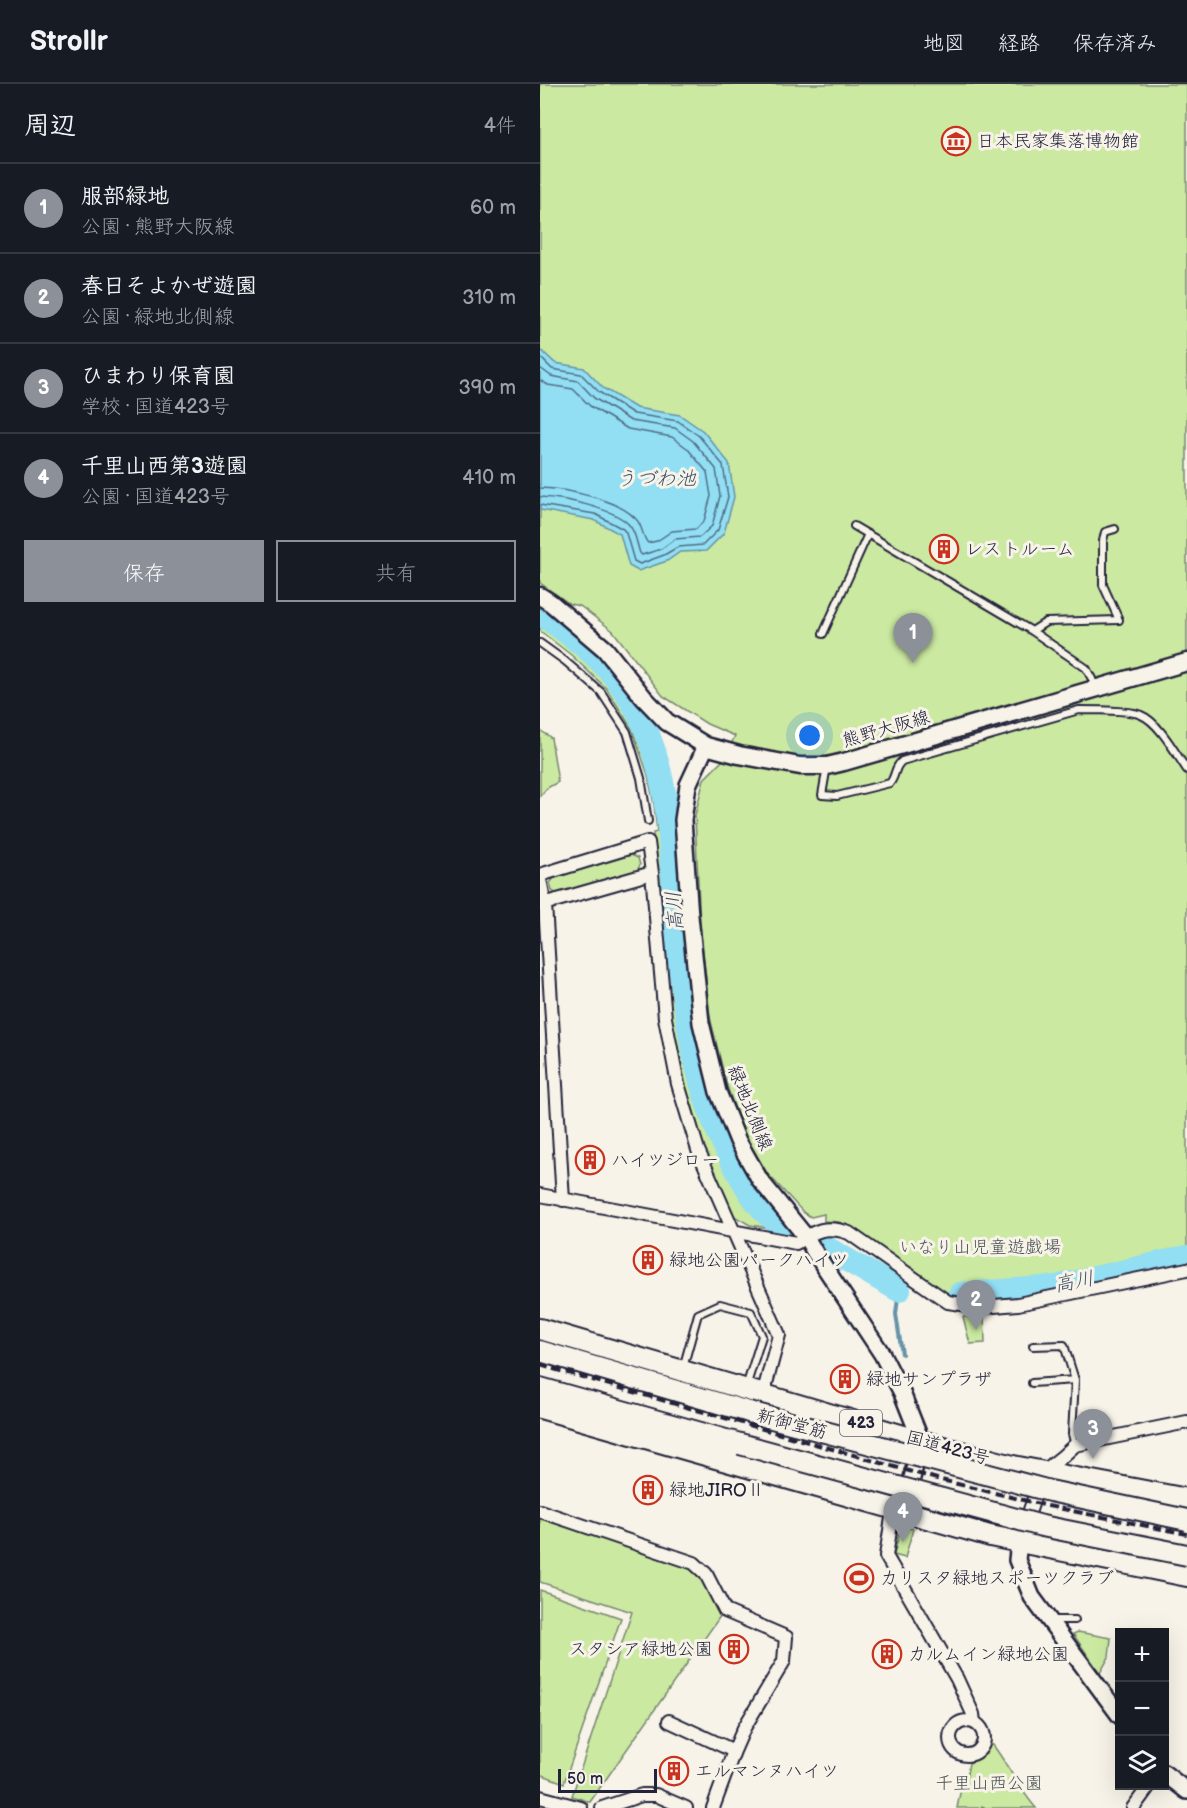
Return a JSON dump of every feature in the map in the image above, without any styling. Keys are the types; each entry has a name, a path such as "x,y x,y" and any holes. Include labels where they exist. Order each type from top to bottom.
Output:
{"highway":[{"name":"国道423号","path":"540,1329 754,1393 1013,1466 1187,1499"},
{"name":"新御堂筋","path":"540,1352 749,1412 1050,1491 1187,1520"},
{"name":"新御堂筋","path":"540,1388 1042,1526 1187,1555"},
{"path":"540,1407 990,1536 1187,1576"}],"main road":[{"name":"熊野大阪線","path":"540,596 605,650 667,722 706,746 739,755 800,766 827,766 1187,662"}],"street":[{"name":"緑地北側線","path":"706,746 688,785 683,820 701,1023 718,1092 738,1141 760,1180 806,1237 882,1354 902,1393 921,1441"},
{"path":"540,875 648,842 665,1018 678,1084 698,1150 779,1335 754,1393"},
{"path":"542,904 652,873"},
{"path":"540,880 563,1200"},
{"path":"540,1195 796,1244 821,1229 836,1228 849,1233 948,1302 982,1307 1018,1304 1187,1269"},
{"path":"1115,1711 1032,1597 1017,1560 1018,1542 1043,1472 1075,1445 1187,1422"},
{"path":"921,1441 904,1511 892,1518 886,1556 957,1679 973,1714 974,1722"},
{"path":"540,1510 694,1563 706,1574 725,1611 786,1637 784,1661 744,1728 713,1808"},
{"path":"669,1721 734,1751"},
{"path":"1169,1777 1187,1791"},
{"path":"1133,1808 1146,1790"},
{"path":"602,1808 642,1794 656,1795 686,1808"},
{"path":"540,1797 581,1808"}],"lane":[{"path":"854,526 1032,631 1086,668 1095,689"},
{"path":"1032,631 1046,621 1119,620 1103,585 1102,541 1105,532 1115,529"},
{"path":"823,634 868,534"},
{"path":"540,643 601,692 627,732 641,778 648,821"},
{"path":"827,766 822,795 837,796 890,783 897,765 902,761 1079,710 1096,710 1141,714 1154,724 1187,770"},
{"path":"682,1371 698,1314 720,1304 751,1312 762,1336 754,1393"},
{"path":"1033,1346 1064,1345 1075,1380 1071,1434 1075,1445"},
{"path":"1032,1383 1075,1380"},
{"path":"1049,1621 1075,1620"}],"green space":[{"name":"いなり山児童遊戯場","path":"540,84 1187,84 1187,1261 1007,1298 979,1301 950,1297 858,1231 839,1222 824,1221 824,1214 811,1217 804,1213 767,1173 744,1136 726,1083 710,1017 700,925 695,815 704,779 723,760 735,736 707,724 663,696 613,631 580,606 570,604 540,583"},
{"path":"540,618 572,640 610,676 633,711 644,735 653,760 663,809 677,977 693,1068 706,1112 723,1154 745,1192 773,1225 769,1228 750,1225 734,1216 703,1149 682,1082 671,1019 653,833 657,832 654,805 648,775 632,729 607,689 571,655 540,631"},
{"path":"540,730 551,738 558,782 547,788 540,796"},
{"path":"631,855 638,858 640,865 637,871 559,895 552,891 550,883 555,877"},
{"path":"984,1316 985,1343 970,1344 963,1317"},
{"path":"540,1518 689,1567 700,1577 721,1615 590,1802 572,1796 632,1612 540,1582"},
{"path":"901,1526 913,1529 905,1558 894,1555"},
{"path":"540,1590 621,1618 564,1783 540,1774"},
{"path":"1078,1632 1111,1638 1109,1657 1100,1673 1073,1634"},
{"name":"千里山西公園","path":"989,1744 993,1745 1036,1808 982,1808 984,1807 982,1806 981,1808 957,1808 963,1778 966,1779 969,1763 982,1756"}],"water":[{"name":"うづわ池","path":"540,349 555,363 584,368 603,388 636,408 680,415 703,431 729,463 734,497 724,533 706,551 680,552 667,561 638,571 629,566 620,534 594,520 540,510"}],"waterway":[{"name":"高川","path":"540,613 582,644 610,671 638,712 652,744 667,814 679,957 696,1064 712,1117 745,1184 762,1209 786,1228"},
{"name":"高川","path":"823,1246 899,1290"},
{"name":"高川","path":"960,1294 1056,1287 1187,1257"},
{"path":"899,1290 896,1314 902,1354"}],"railway":[{"path":"540,1365 937,1479 1048,1506 1187,1534"}],"place":[{"name":"日本民家集落博物館","path":"956,141"},
{"name":"レストルーム","path":"944,549"},
{"name":"服部緑地","path":"913,663"},
{"name":"ハイツジロー","path":"590,1160"},
{"name":"緑地公園パークハイツ","path":"648,1260"},
{"name":"春日そよかぜ遊園","path":"976,1330"},
{"name":"緑地サンプラザ","path":"845,1379"},
{"name":"ひまわり保育園","path":"1093,1459"},
{"name":"緑地JIROⅡ","path":"648,1490"},
{"name":"千里山西第3遊園","path":"903,1542"},
{"name":"カリスタ緑地スポーツクラブ","path":"859,1578"},
{"name":"スタシア緑地公園","path":"734,1649"},
{"name":"カルムイン緑地公園","path":"887,1654"},
{"name":"エルマンヌハイツ","path":"674,1771"}]}
